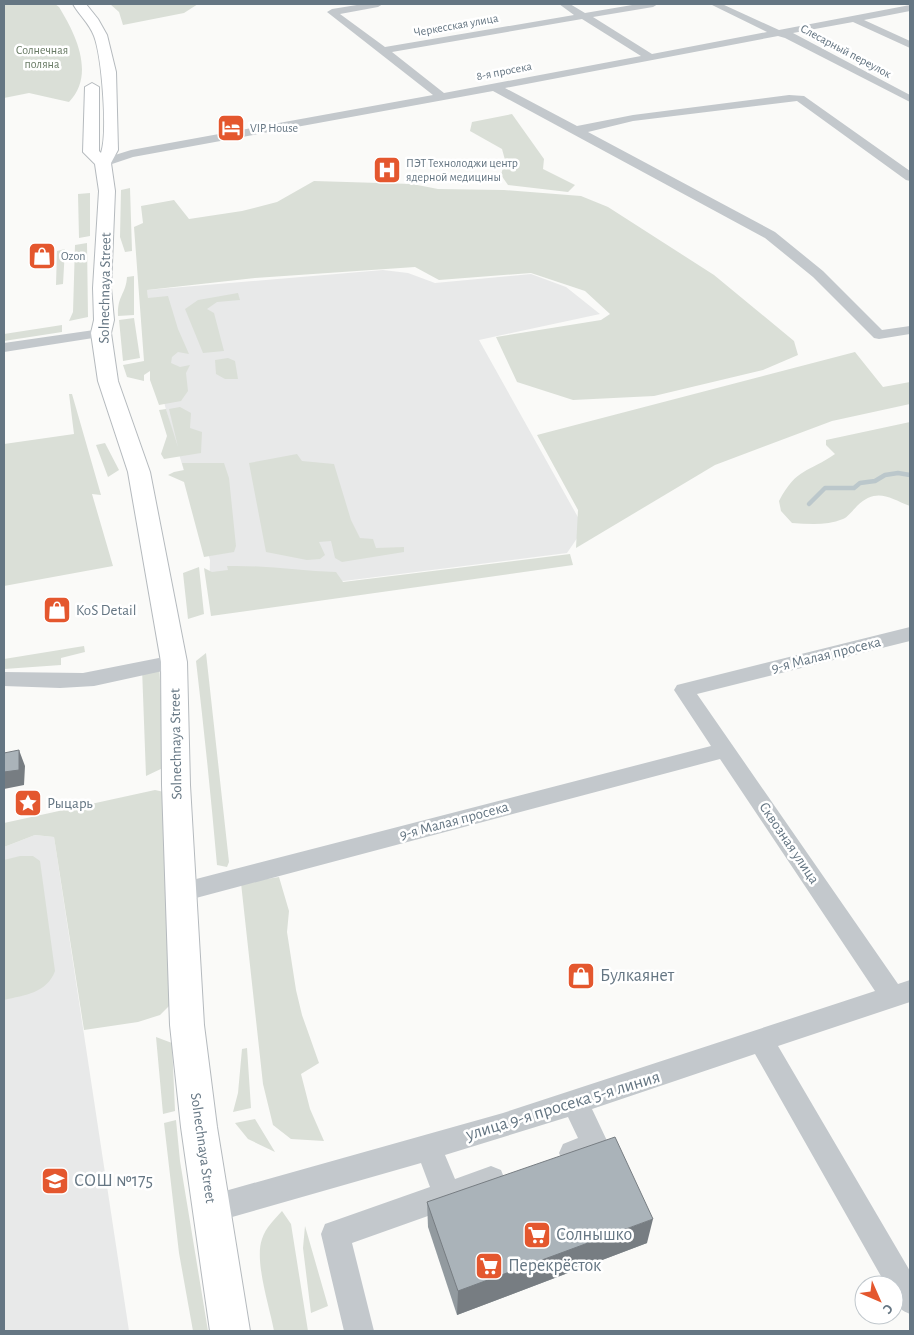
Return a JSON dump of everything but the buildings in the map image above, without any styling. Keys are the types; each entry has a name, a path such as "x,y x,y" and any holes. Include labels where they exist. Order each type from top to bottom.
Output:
{"main road":[{"name":"Solnechnaya Street","path":"67,4 84,25 92,42 91,152 103,163"},
{"name":"Solnechnaya Street","path":"80,4 88,12 98,28 108,56 110,150 103,163 107,191 102,288 104,320 102,333 108,381 139,472 174,662 187,1025 211,1209 230,1331"}],"street":[{"path":"378,4 332,12 410,69 442,98"},
{"path":"564,4 650,57"},
{"name":"Черкесская улица","path":"382,50 653,4"},
{"name":"Слесарный переулок","path":"715,4 777,33 788,35 910,99"},
{"name":"8-я просека","path":"103,163 131,154 442,98 910,8"},
{"path":"853,18 910,45"},
{"path":"494,87 770,235 818,274 879,335 910,330"},
{"path":"575,130 593,128 633,118 800,98 910,177"},
{"path":"4,348 102,333"},
{"name":"9-я Малая просека","path":"684,690 910,634"},
{"path":"4,679 91,680 127,674 159,663 174,662"},
{"name":"Сквозная улица","path":"684,690 902,994"},
{"name":"9-я Малая просека","path":"181,892 726,750"},
{"name":"улица 9-я просека 5-я линия","path":"211,1209 503,1126 762,1042 902,994"},
{"path":"762,1042 910,1299"},
{"path":"549,1161 595,1146 575,1103"},
{"path":"428,1146 447,1195"},
{"path":"359,1331 335,1234 512,1173"}],"shaded area":[{"path":"383,270 408,273 435,283 531,274 566,287 600,314 479,340 584,528 567,553 209,598 210,560 165,406 151,348 147,290"},
{"name":"СОШ №175","path":"35,835 54,837 129,1331 4,1331 4,847"}],"green space":[{"name":"Солнечная поляна","path":"4,4 55,4 59,7 76,41 82,66 81,79 77,91 69,102 29,93 4,98"},
{"path":"110,4 198,4 184,13 123,25 119,12"},
{"path":"512,114 544,159 543,169 575,185 568,192 508,185 501,175 505,160 502,149 470,131 472,122"},
{"path":"314,181 412,184 438,189 504,190 581,196 608,207 714,275 794,341 798,355 763,370 654,396 573,400 517,382 496,337 601,320 610,314 585,291 531,273 439,280 415,267 255,278 147,290 148,298 168,296 178,329 189,354 178,352 172,357 171,363 180,367 190,365 186,373 188,391 181,401 159,405 150,380 150,371 144,375 144,381 127,377 123,365 144,361 134,227 143,223 141,206 174,200 189,219 242,211 277,202"},
{"path":"130,188 132,251 125,252 120,237 121,190"},
{"path":"90,193 90,236 79,238 78,194"},
{"path":"87,243 88,317 69,321 73,312 75,245"},
{"path":"65,249 63,284 56,285 57,251"},
{"path":"134,276 134,315 118,316 119,304 127,277"},
{"path":"238,293 240,300 217,302 207,309 214,313 224,351 203,353 185,309 198,300"},
{"path":"134,318 140,358 123,361 119,320"},
{"path":"62,325 62,332 4,341 4,334"},
{"path":"855,352 883,387 910,382 910,404 832,421 715,465 576,548 578,510 537,435"},
{"path":"228,358 235,361 238,379 225,379 216,374 215,360"},
{"path":"69,394 72,394 101,495 92,494 113,566 4,586 4,444 74,434"},
{"path":"180,407 191,413 190,428 202,432 201,453 164,459 161,454 167,436 159,410 166,409 178,447 169,409"},
{"path":"910,422 910,506 889,497 871,497 864,500 843,519 818,524 792,523 781,511 779,501 792,482 804,472 835,454 826,445 826,440"},
{"path":"105,443 119,470 108,477 96,445"},
{"path":"297,454 302,461 334,464 351,520 360,538 373,539 376,548 404,547 404,552 342,562 335,558 331,541 319,542 325,555 320,559 307,560 266,552 249,463"},
{"path":"182,463 224,463 229,478 236,546 234,552 204,557 184,482 168,475 184,470"},
{"path":"570,554 573,565 211,616 204,568 212,572 228,570 227,566 241,566 336,572 343,582"},
{"path":"199,567 204,614 188,619 183,573"},
{"path":"84,646 85,652 61,658 61,665 4,669 4,659"},
{"path":"206,653 229,862 227,867 217,865 196,661"},
{"path":"159,663 165,767 146,776 142,668"},
{"path":"155,790 164,792 171,1004 160,1015 138,1022 84,1030 54,837 35,835 4,847 4,823"},
{"path":"20,856 33,856 40,861 55,971 47,984 41,989 4,1000 4,860"},
{"path":"279,877 289,911 287,932 296,990 302,1015 319,1063 301,1074 310,1109 324,1141 291,1139 273,1125 263,1084 241,883"},
{"path":"156,1037 172,1043 175,1111 163,1114"},
{"path":"247,1048 251,1108 233,1112 238,1093 242,1049"},
{"path":"255,1119 275,1152 248,1139 235,1123"},
{"path":"176,1120 180,1161 208,1331 193,1331 179,1253 164,1123"},
{"path":"282,1211 291,1224 308,1331 274,1331 261,1272 260,1248 262,1239 268,1227"},
{"path":"305,1226 328,1306 311,1313 303,1248"}],"waterway":[{"path":"809,504 825,488 854,488 860,483 875,481 885,475 898,473 910,475"}],"place":[{"name":"VIP House","path":"231,128"},
{"name":"ПЭТ Технолоджи центр ядерной медицины","path":"387,170"},
{"name":"Ozon","path":"42,256"},
{"name":"KoS Detail","path":"57,610"},
{"name":"Рыцарь","path":"28,803"},
{"name":"Булкаянет","path":"581,976"},
{"name":"СОШ №175","path":"55,1181"},
{"name":"Солнышко","path":"537,1235"},
{"name":"Перекрёсток","path":"489,1266"}]}
